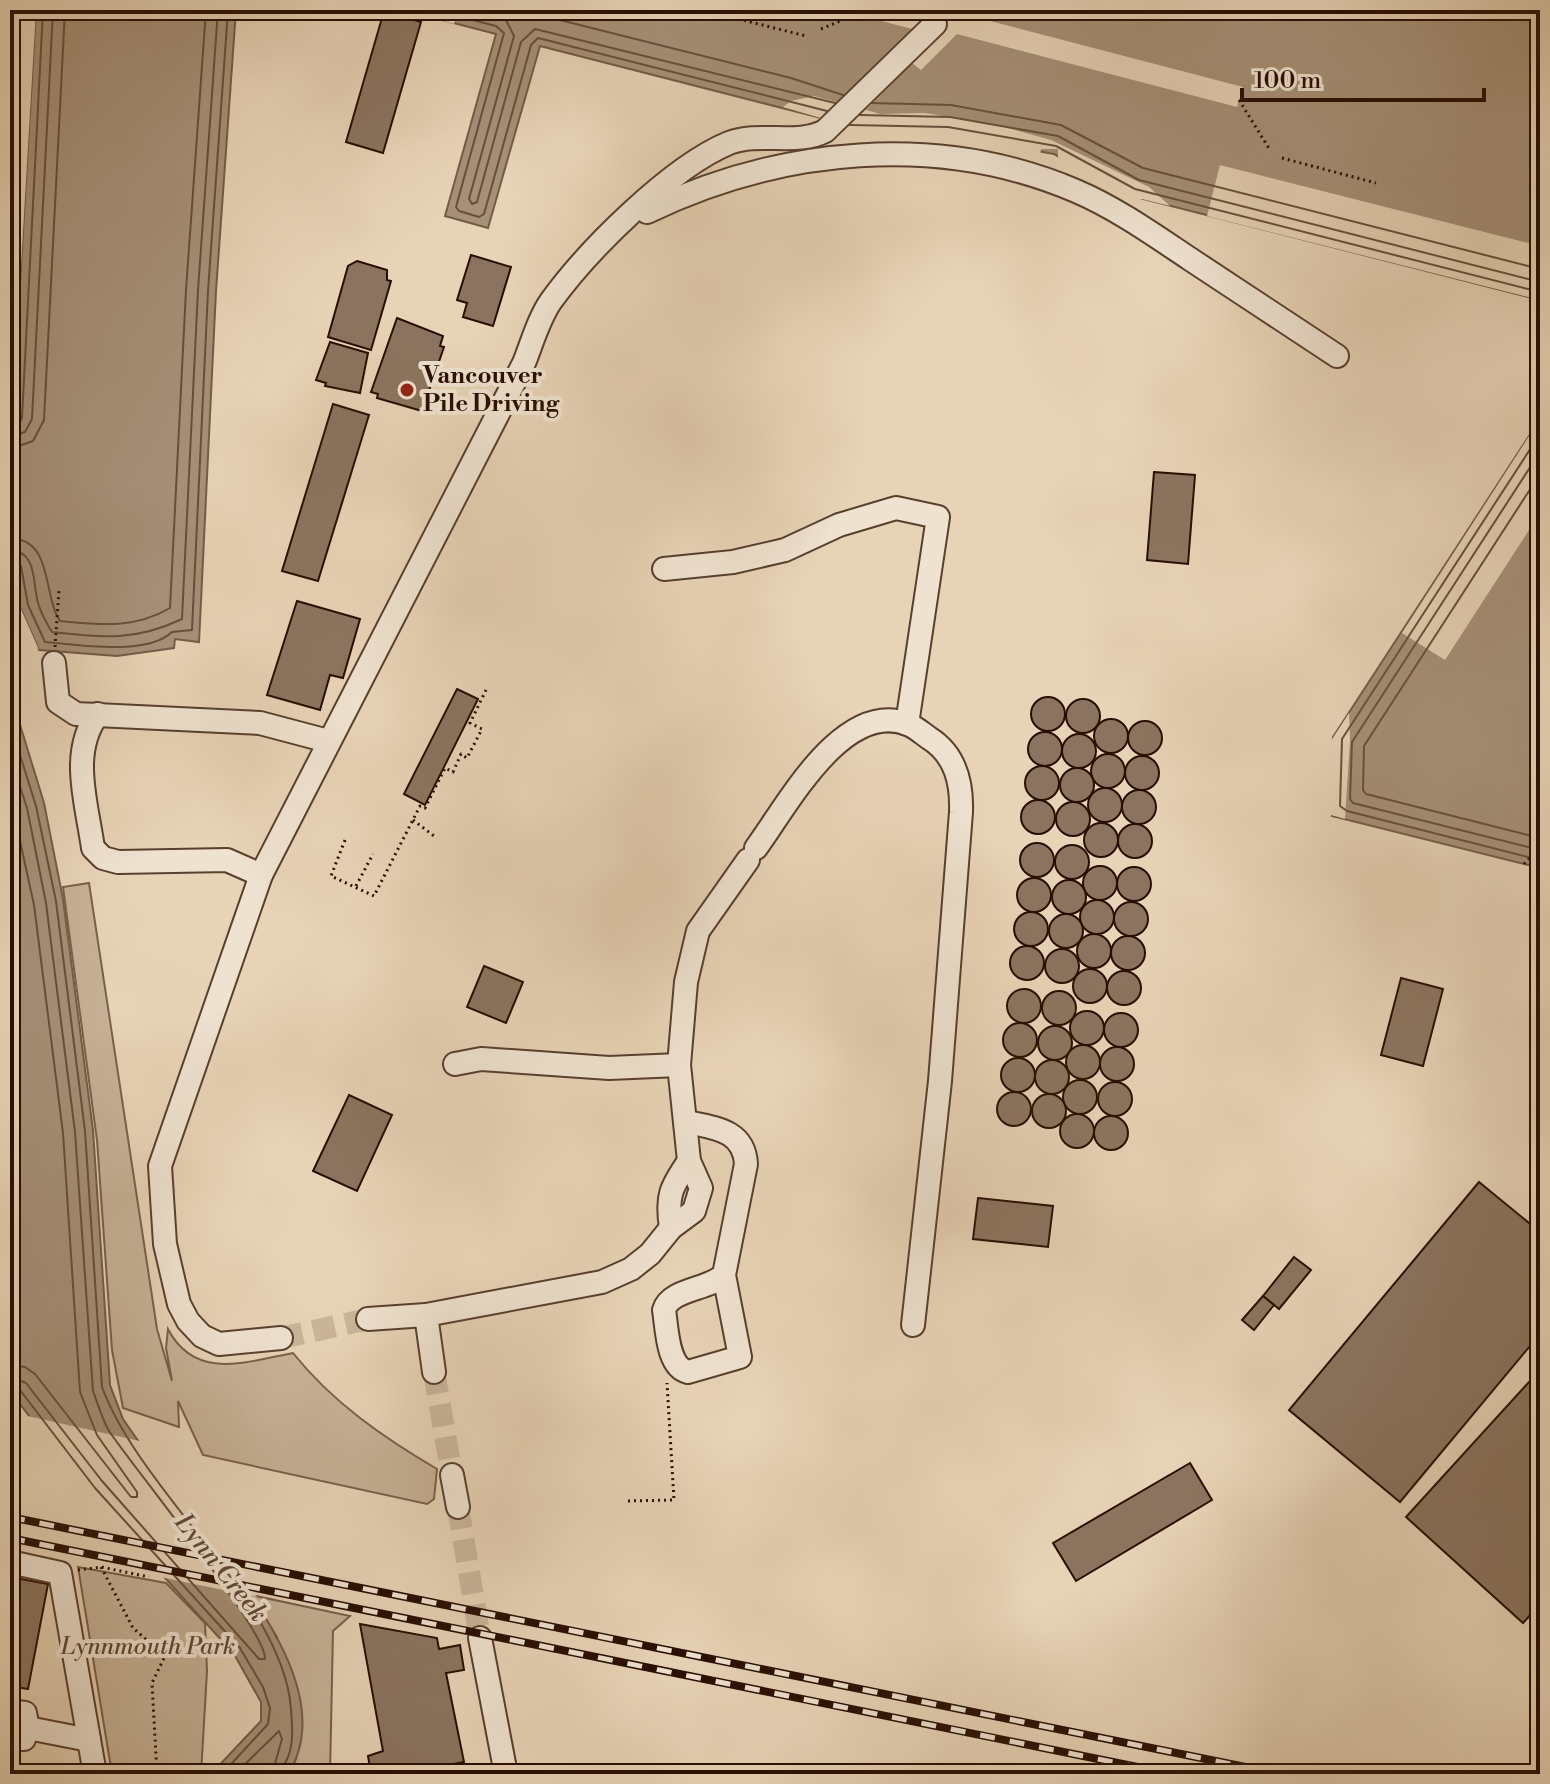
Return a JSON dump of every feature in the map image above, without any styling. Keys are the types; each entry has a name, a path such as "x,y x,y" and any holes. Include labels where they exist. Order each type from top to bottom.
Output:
{"street":[{"path":"281,1338 240,1345 219,1344 202,1336 188,1321 179,1304 165,1244 160,1166 261,875 524,363 549,303 617,226 688,167 728,143 768,135 808,137 825,131 935,24"},
{"path":"617,226 691,191 810,161 877,153 954,156 1015,169 1078,191 1144,229 1337,356"},
{"path":"664,569 733,562 785,550 839,525 896,508 938,517 907,724"},
{"path":"54,663 58,702 76,714 260,723 328,741"},
{"path":"98,714 86,729 80,759 93,848 103,858 118,862 227,860 261,875"},
{"path":"368,1319 426,1315 602,1282 631,1269 650,1254 671,1228 694,1211 701,1188 689,1161 679,1065 686,982 698,931 832,745 857,728 885,722 907,724 937,743 955,767 962,786 940,1081 913,1325"},
{"path":"455,1064 481,1059 609,1068 679,1065"},
{"path":"687,1122 721,1129 738,1139 745,1150 746,1164 724,1275 740,1357 688,1372 681,1370 675,1363 664,1310 666,1302 674,1296 713,1286 724,1275"},
{"path":"426,1315 434,1372"},
{"path":"452,1475 458,1507"},
{"path":"10,1562 60,1573 95,1774"},
{"path":"480,1638 506,1774"},
{"path":"10,1711 25,1713 19,1734 89,1740"}],"path":[{"path":"821,29 866,10"},
{"path":"715,13 806,36"},
{"path":"1239,100 1270,150"},
{"path":"1282,158 1376,183"},
{"path":"54,663 59,590"},
{"path":"345,840 331,876 374,896 420,806 425,808 445,768 453,772 461,754 467,758 482,729 470,723 486,690"},
{"path":"413,820 434,836"},
{"path":"1524,864 1540,847"},
{"path":"356,887 373,854"},
{"path":"628,1501 674,1500 667,1381"},
{"path":"149,1577 101,1567 133,1628 165,1656 152,1683 157,1774"}],"green space":[{"path":"89,883 157,1329 172,1381 166,1348 168,1329 179,1345 192,1356 207,1362 240,1363 293,1353 324,1387 360,1418 437,1469 434,1499 427,1504 203,1455 178,1401 179,1427 123,1408 112,1350 97,1140 63,887"},
{"name":"Lynnmouth Park","path":"78,1567 166,1583 205,1623 207,1671 201,1774 112,1774"},
{"path":"251,1595 350,1616 333,1631 330,1774 288,1774 296,1759 277,1637"}],"water":[{"path":"10,10 18,10 13,36 10,142"},
{"path":"36,10 236,10 216,291 199,642 175,639 174,648 117,656 39,650 20,607 10,544 10,453"},
{"path":"420,10 1540,10 1540,300 1132,196 1054,154 947,135 825,119 540,46 488,228 445,216 496,34 419,14"},
{"path":"1540,419 1540,868 1332,816 1333,737"},
{"name":"Lynn Creek","path":"10,692 44,803 63,899 93,1130 110,1385 123,1419 257,1605 293,1673 302,1708 301,1742 288,1774 211,1774 261,1721 261,1702 234,1654 88,1493 10,1391"}],"pier":[{"path":"18,10 22,10 17,37 14,143 10,146 13,36"},
{"path":"32,10 36,10 10,453 24,131"},
{"path":"420,10 459,10 454,24 419,14"},
{"path":"872,10 948,10 1243,87 1237,107 957,34 921,70 912,63 866,110 880,114 925,113 997,125 1051,140 1149,187 1170,206 1142,199 1135,201 1058,161 1058,149 1041,149 1040,155 947,139 845,136 824,123 824,119 783,107 791,101 814,96 840,103 912,29 870,18"},
{"path":"1220,165 1540,246 1540,300 1207,216"},
{"path":"1540,419 1540,513 1445,660 1402,633"},
{"path":"10,544 20,607 39,650 32,644 16,608"},
{"path":"1349,713 1345,819 1328,814 1329,744"},
{"path":"23,1415 144,1442 257,1597 155,1576 85,1496"}],"building":[{"path":"384,11 421,22 383,153 346,142"},
{"path":"471,255 511,267 493,326 463,317 467,303 457,300"},
{"path":"357,261 387,270 387,280 391,281 371,350 328,337 348,266"},
{"path":"397,318 443,336 440,346 444,347 422,411 377,398 378,394 371,392"},
{"path":"330,342 368,353 360,393 325,386 326,383 316,380"},
{"path":"333,404 369,415 318,581 282,571"},
{"path":"1154,472 1195,475 1188,564 1147,560"},
{"path":"297,601 360,619 343,678 330,675 320,710 267,695"},
{"path":"457,689 478,699 425,805 404,794"},
{"path":"1048,697 1060,702 1065,714 1060,726 1048,731 1036,726 1031,714 1036,702"},
{"path":"1083,699 1095,704 1100,716 1095,728 1083,733 1071,728 1066,716 1071,704"},
{"path":"1111,719 1123,724 1128,736 1123,748 1111,753 1099,748 1094,736 1099,724"},
{"path":"1145,721 1157,726 1162,738 1157,750 1145,755 1133,750 1128,738 1133,726"},
{"path":"1045,732 1057,737 1062,749 1057,761 1045,766 1033,761 1028,749 1033,737"},
{"path":"1079,734 1091,739 1096,751 1091,763 1079,768 1067,763 1062,751 1067,739"},
{"path":"1108,754 1120,759 1125,771 1120,783 1108,788 1096,783 1091,771 1096,759"},
{"path":"1142,756 1154,761 1159,773 1154,785 1142,790 1130,785 1125,773 1130,761"},
{"path":"1042,766 1054,771 1059,783 1054,795 1042,800 1030,795 1025,783 1030,771"},
{"path":"1077,768 1089,773 1094,785 1089,797 1077,802 1065,797 1060,785 1065,773"},
{"path":"1105,788 1117,793 1122,805 1117,817 1105,822 1093,817 1088,805 1093,793"},
{"path":"1139,790 1151,795 1156,807 1151,819 1139,824 1127,819 1122,807 1127,795"},
{"path":"1038,800 1050,805 1055,817 1050,829 1038,834 1026,829 1021,817 1026,805"},
{"path":"1073,802 1085,807 1090,819 1085,831 1073,836 1061,831 1056,819 1061,807"},
{"path":"1101,823 1113,828 1118,840 1113,852 1101,857 1089,852 1084,840 1089,828"},
{"path":"1135,824 1147,829 1152,841 1147,853 1135,858 1123,853 1118,841 1123,829"},
{"path":"1037,843 1049,848 1054,860 1049,872 1037,877 1025,872 1020,860 1025,848"},
{"path":"1072,845 1084,850 1089,862 1084,874 1072,879 1060,874 1055,862 1060,850"},
{"path":"1100,866 1112,871 1117,883 1112,895 1100,900 1088,895 1083,883 1088,871"},
{"path":"1134,867 1146,872 1151,884 1146,896 1134,901 1122,896 1117,884 1122,872"},
{"path":"1034,878 1046,883 1051,895 1046,907 1034,912 1022,907 1017,895 1022,883"},
{"path":"1069,880 1081,885 1086,897 1081,909 1069,914 1057,909 1052,897 1057,885"},
{"path":"1097,900 1109,905 1114,917 1109,929 1097,934 1085,929 1080,917 1085,905"},
{"path":"1131,902 1143,907 1148,919 1143,931 1131,936 1119,931 1114,919 1119,907"},
{"path":"1031,912 1043,917 1048,929 1043,941 1031,946 1019,941 1014,929 1019,917"},
{"path":"1066,914 1078,919 1083,931 1078,943 1066,948 1054,943 1049,931 1054,919"},
{"path":"1094,934 1106,939 1111,951 1106,963 1094,968 1082,963 1077,951 1082,939"},
{"path":"1128,936 1140,941 1145,953 1140,965 1128,970 1116,965 1111,953 1116,941"},
{"path":"1027,946 1039,951 1044,963 1039,975 1027,980 1015,975 1010,963 1015,951"},
{"path":"1062,949 1074,954 1079,966 1074,978 1062,983 1050,978 1045,966 1050,954"},
{"path":"484,966 523,982 506,1023 467,1007"},
{"path":"1090,969 1102,974 1107,986 1102,998 1090,1003 1078,998 1073,986 1078,974"},
{"path":"1124,971 1136,976 1141,988 1136,1000 1124,1005 1112,1000 1107,988 1112,976"},
{"path":"1401,978 1443,989 1423,1066 1381,1055"},
{"path":"1024,989 1036,994 1041,1006 1036,1018 1024,1023 1012,1018 1007,1006 1012,994"},
{"path":"1059,991 1071,996 1076,1008 1071,1020 1059,1025 1047,1020 1042,1008 1047,996"},
{"path":"1087,1011 1099,1016 1104,1028 1099,1040 1087,1045 1075,1040 1070,1028 1075,1016"},
{"path":"1121,1013 1133,1018 1138,1030 1133,1042 1121,1047 1109,1042 1104,1030 1109,1018"},
{"path":"1020,1023 1032,1028 1037,1040 1032,1052 1020,1057 1008,1052 1003,1040 1008,1028"},
{"path":"1055,1026 1067,1031 1072,1043 1067,1055 1055,1060 1043,1055 1038,1043 1043,1031"},
{"path":"1083,1045 1095,1050 1100,1062 1095,1074 1083,1079 1071,1074 1066,1062 1071,1050"},
{"path":"1117,1047 1129,1052 1134,1064 1129,1076 1117,1081 1105,1076 1100,1064 1105,1052"},
{"path":"1018,1058 1030,1063 1035,1075 1030,1087 1018,1092 1006,1087 1001,1075 1006,1063"},
{"path":"1052,1060 1064,1065 1069,1077 1064,1089 1052,1094 1040,1089 1035,1077 1040,1065"},
{"path":"1080,1080 1092,1085 1097,1097 1092,1109 1080,1114 1068,1109 1063,1097 1068,1085"},
{"path":"1115,1082 1127,1087 1132,1099 1127,1111 1115,1116 1103,1111 1098,1099 1103,1087"},
{"path":"1014,1092 1026,1097 1031,1109 1026,1121 1014,1126 1002,1121 997,1109 1002,1097"},
{"path":"1049,1094 1061,1099 1066,1111 1061,1123 1049,1128 1037,1123 1032,1111 1037,1099"},
{"path":"349,1095 392,1115 357,1191 313,1171"},
{"path":"1077,1114 1089,1119 1094,1131 1089,1143 1077,1148 1065,1143 1060,1131 1065,1119"},
{"path":"1111,1116 1123,1121 1128,1133 1123,1145 1111,1150 1099,1145 1094,1133 1099,1121"},
{"path":"1479,1182 1540,1232 1540,1334 1400,1502 1289,1410"},
{"path":"978,1198 1053,1206 1048,1247 973,1239"},
{"path":"1294,1257 1311,1270 1279,1309 1263,1296"},
{"path":"1263,1296 1274,1305 1254,1330 1242,1320"},
{"path":"1540,1370 1540,1604 1523,1623 1406,1517"},
{"path":"1190,1463 1212,1500 1076,1581 1053,1543"},
{"path":"10,1577 48,1584 28,1689 10,1686"},
{"path":"360,1624 437,1638 439,1649 460,1645 464,1670 446,1673 464,1762 433,1768 432,1774 371,1774 368,1756 383,1751"}],"tunnel":[{"path":"281,1338 368,1319"},
{"path":"434,1372 452,1475"},
{"path":"458,1507 480,1638"}],"railway":[{"path":"10,1517 1280,1774"},
{"path":"10,1538 1172,1774"}],"place":[{"name":"Vancouver Pile Driving","path":"407,390"}]}
